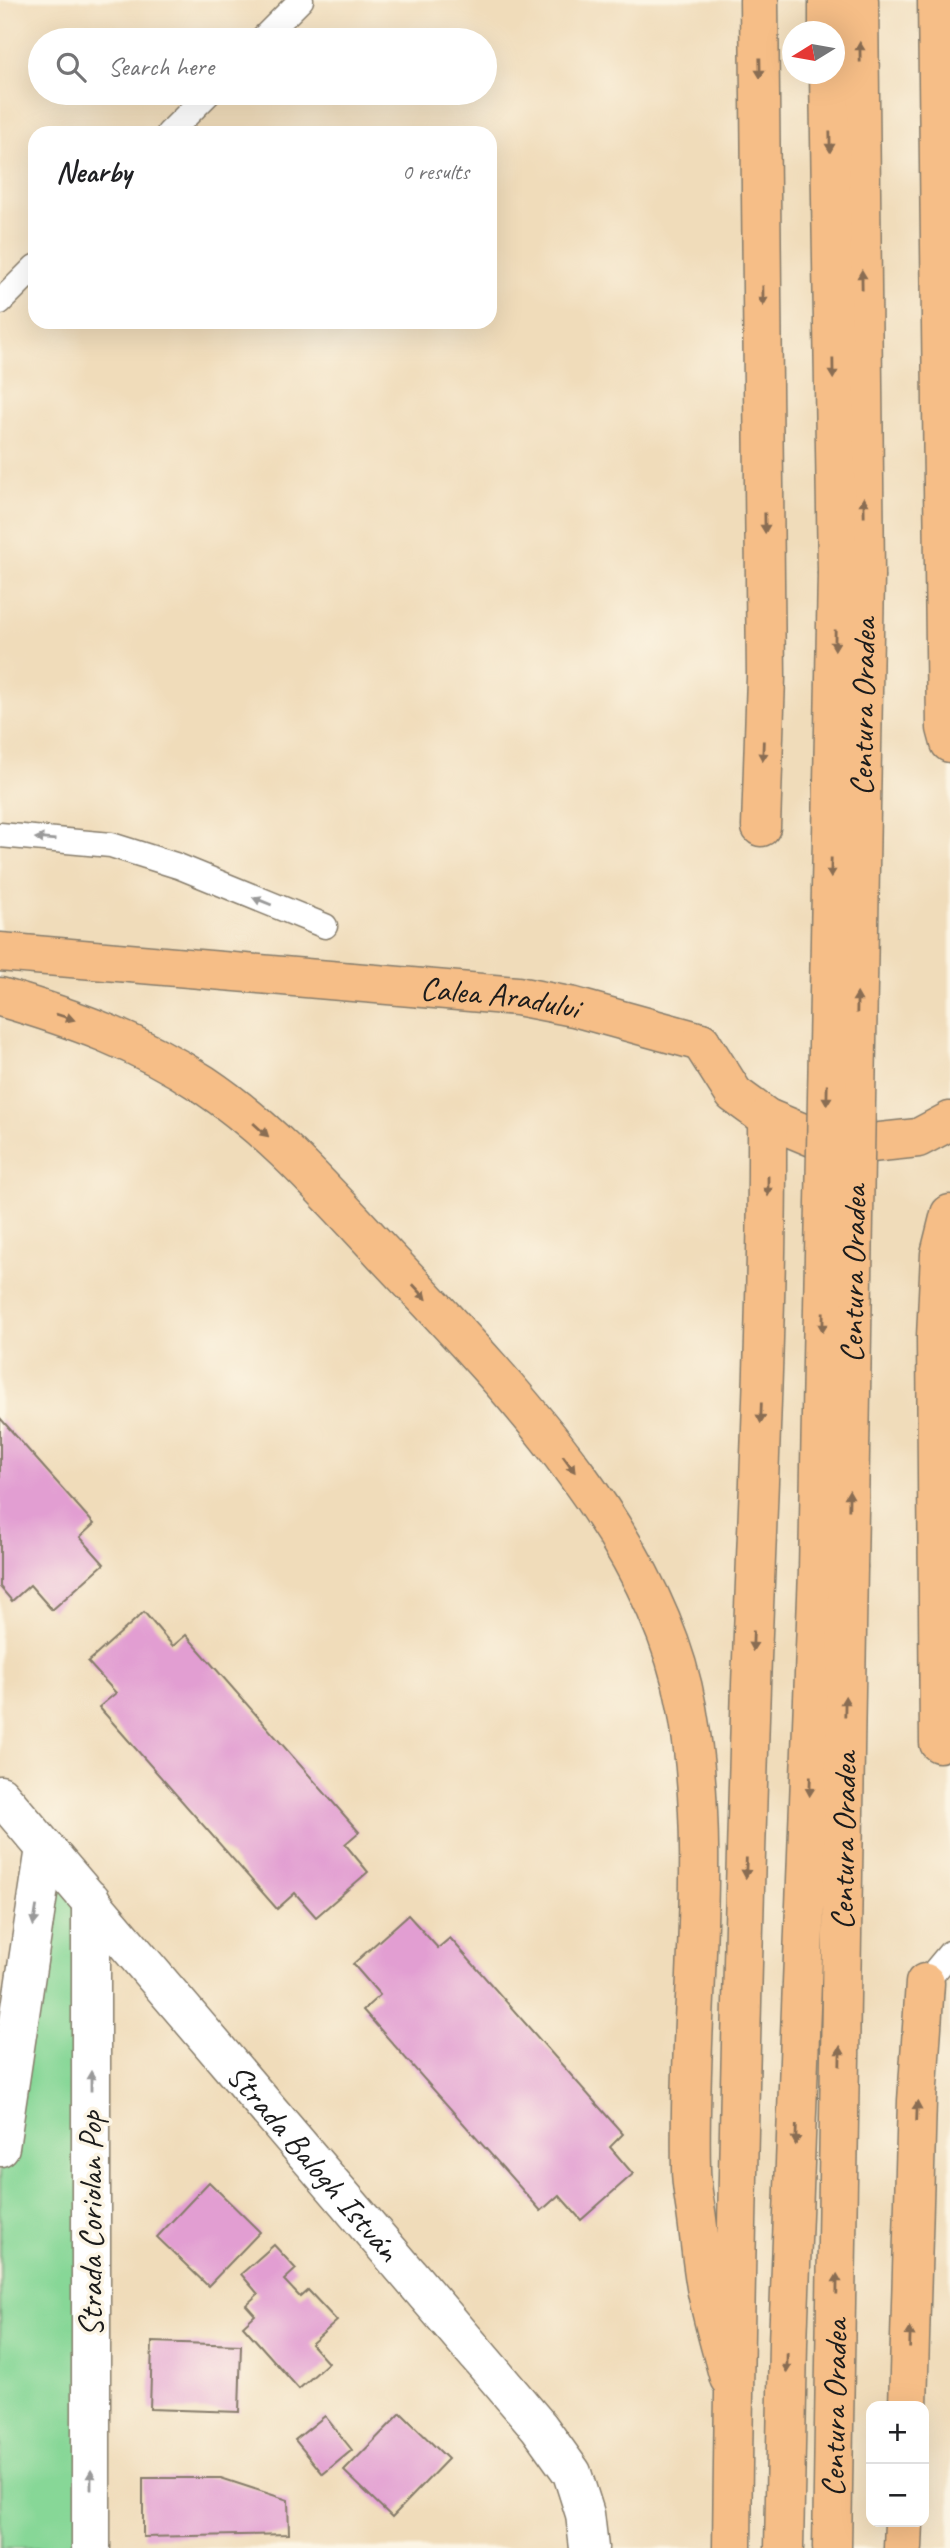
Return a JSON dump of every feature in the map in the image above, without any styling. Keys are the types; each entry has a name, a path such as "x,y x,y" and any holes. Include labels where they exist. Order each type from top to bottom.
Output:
{"main road":[{"path":"760,0 766,677 761,827"},
{"path":"828,0 828,21"},
{"name":"Centura Oradea","path":"832,2548 833,1569 859,0"},
{"path":"937,0 946,727 950,743"},
{"name":"Centura Oradea","path":"829,84 851,574"},
{"path":"0,924 71,958"},
{"name":"Calea Aradului","path":"0,952 517,996 573,1006 701,1042 734,1094 768,1118 822,1141 852,1145 918,1138 950,1121"},
{"path":"0,997 71,1018 163,1060 243,1113 293,1158 447,1320 567,1460 610,1524 649,1595 682,1683 696,1778 699,1839 691,2171 706,2287 734,2396"},
{"path":"732,2548 736,2222 768,1237 768,1118"},
{"path":"944,1749 936,1337 940,1254 950,1214"},
{"name":"Centura Oradea","path":"784,2548 788,2343 833,1569"},
{"path":"908,2401 917,2101 925,1983"},
{"path":"903,2548 904,2527"}],"street":[{"name":"Strada Balogh István","path":"0,1795 539,2427 572,2473 585,2514 589,2548"},
{"path":"0,2147 45,1848"},
{"name":"Strada Coriolan Pop","path":"91,1900 91,2548"}],"lane":[{"path":"273,28 301,0"},
{"path":"176,126 197,105"},
{"path":"0,302 28,274"},
{"path":"0,835 111,845 178,866 326,926"},
{"path":"925,1983 950,1953"}],"green space":[{"path":"45,1848 91,1900 91,2548 0,2548 0,2147"}],"building":[{"path":"0,1418 94,1524 80,1537 104,1564 52,1610 30,1585 12,1601 0,1587"},
{"path":"144,1612 173,1646 186,1635 359,1832 345,1844 368,1872 316,1917 295,1893 277,1909 99,1707 116,1693 88,1662"},
{"path":"408,1915 438,1948 450,1938 623,2134 610,2147 633,2174 581,2220 559,2195 541,2211 363,2010 380,1995 353,1964"},
{"path":"209,2182 260,2232 208,2286 157,2237"},
{"path":"274,2245 296,2269 284,2280 300,2297 308,2290 337,2321 311,2344 328,2363 299,2389 243,2326 255,2315 246,2305 258,2294 241,2274"},
{"path":"152,2342 241,2345 239,2412 150,2409"},
{"path":"401,2413 448,2459 392,2517 344,2471"},
{"path":"325,2416 352,2450 323,2474 295,2440"},
{"path":"143,2478 221,2478 288,2500 289,2534 143,2537"}]}
